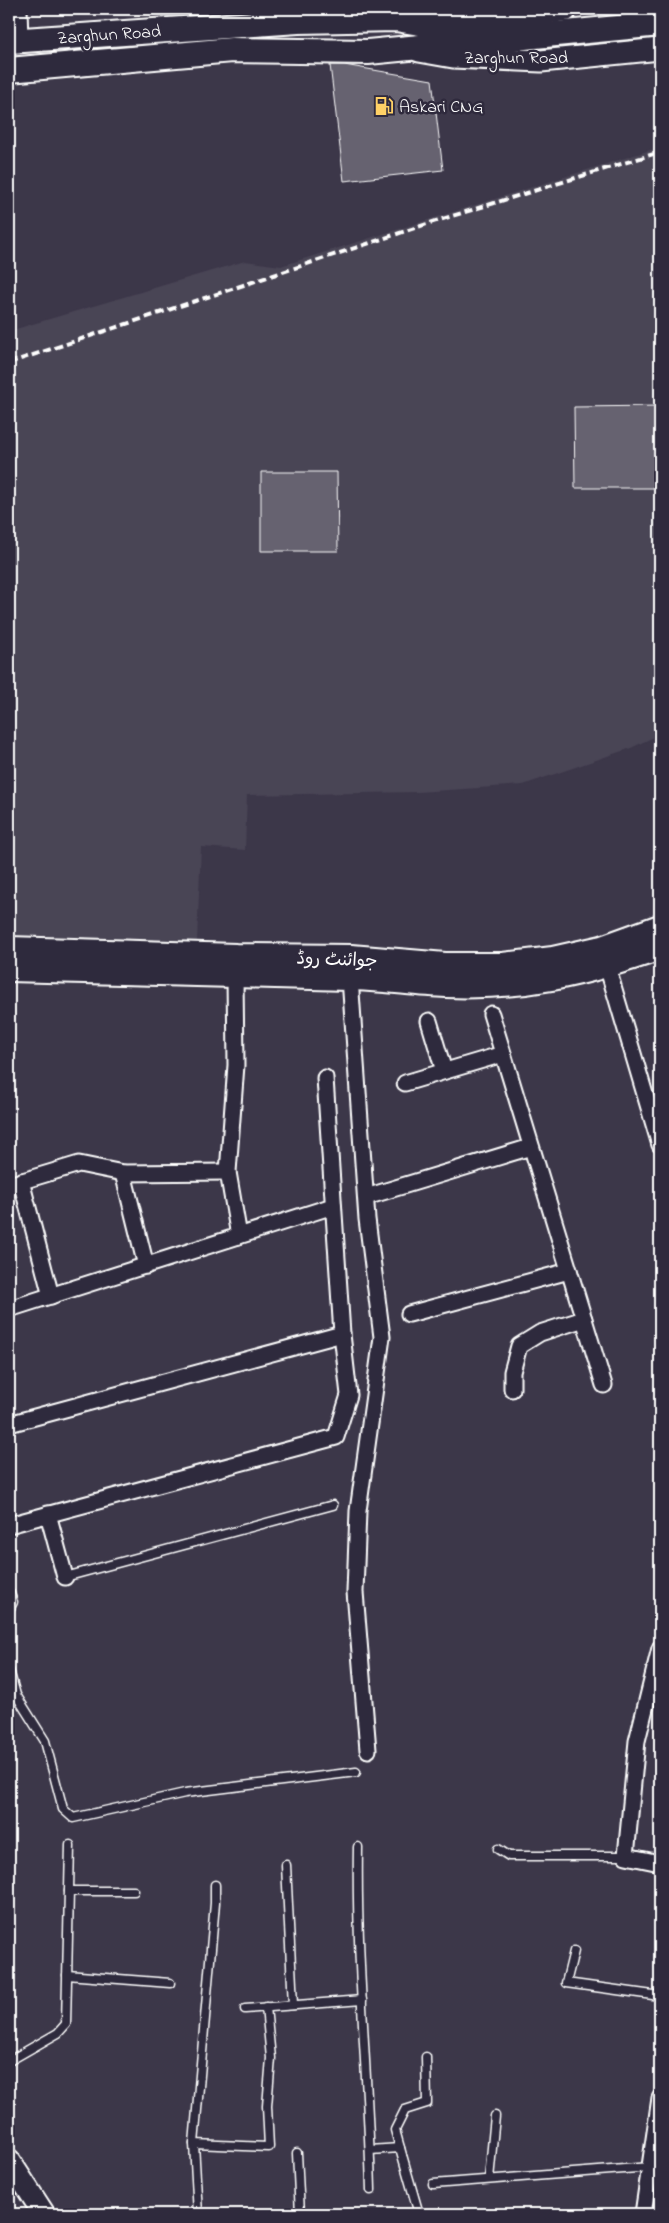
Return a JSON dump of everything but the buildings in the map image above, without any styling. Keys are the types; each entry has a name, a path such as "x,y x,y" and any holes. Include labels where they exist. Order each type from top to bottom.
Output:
{"main road":[{"name":"Zarghun Road","path":"14,40 298,22 404,12 437,26 565,9"},
{"name":"Zarghun Road","path":"9,70 232,50 368,52 403,47 660,24"},
{"name":"Zarghun Road","path":"403,47 453,57 541,61 660,49"},
{"name":"جوائنٹ روڈ","path":"9,969 350,978 444,985 504,985 556,979 604,957 660,927"},
{"name":"جوائنٹ روڈ","path":"9,949 236,956 351,957 503,965 552,959 604,957 660,948"},
{"path":"9,2160 44,2214"}],"street":[{"path":"14,40 19,9"},
{"path":"604,957 660,1145"},
{"path":"235,976 236,1065 228,1172 239,1236"},
{"path":"350,978 366,1197 382,1337 358,1511 355,1592 368,1750"},
{"path":"491,1014 604,1385"},
{"path":"429,1022 444,1071"},
{"path":"405,1083 503,1054"},
{"path":"9,1520 48,1514 336,1437 349,1395 342,1334 325,1078"},
{"path":"366,1197 531,1147"},
{"path":"51,1296 15,1183 79,1164 123,1173 228,1172"},
{"path":"123,1173 146,1266"},
{"path":"9,1309 333,1206"},
{"path":"409,1314 569,1271"},
{"path":"512,1389 512,1372 519,1346 540,1333 584,1320"},
{"path":"9,1424 342,1334"},
{"path":"48,1514 65,1577"},
{"path":"660,1648 637,1741 626,1856 660,1863"},
{"path":"643,2214 660,2098"}],"lane":[{"path":"65,1577 334,1506"},
{"path":"9,1592 13,1602 9,1610"},
{"path":"9,1670 16,1695 45,1740 63,1809 74,1818 185,1793 356,1772"},
{"path":"9,2061 58,2033 66,2024 70,1845"},
{"path":"358,1847 357,1912 371,2190"},
{"path":"498,1849 509,1856 626,1856"},
{"path":"286,1865 293,2005"},
{"path":"198,2214 194,2144 215,1885"},
{"path":"69,1890 134,1891"},
{"path":"574,1951 566,1983 660,1996"},
{"path":"67,1975 170,1983"},
{"path":"245,2009 362,2000"},
{"path":"194,2144 269,2148 267,2106 272,2058 266,2007"},
{"path":"419,2214 395,2130 405,2110 427,2103 426,2057"},
{"path":"489,2180 495,2116"},
{"path":"370,2150 400,2148"},
{"path":"297,2153 300,2214"},
{"path":"432,2184 650,2167"}],"shaded area":[{"path":"660,147 660,734 631,748 523,785 418,792 247,795 245,850 201,847 196,965 9,960 9,331 245,261 281,266"}],"railway":[{"path":"9,363 436,221 660,152"}],"place":[{"name":"Askari CNG","path":"384,106"}]}
